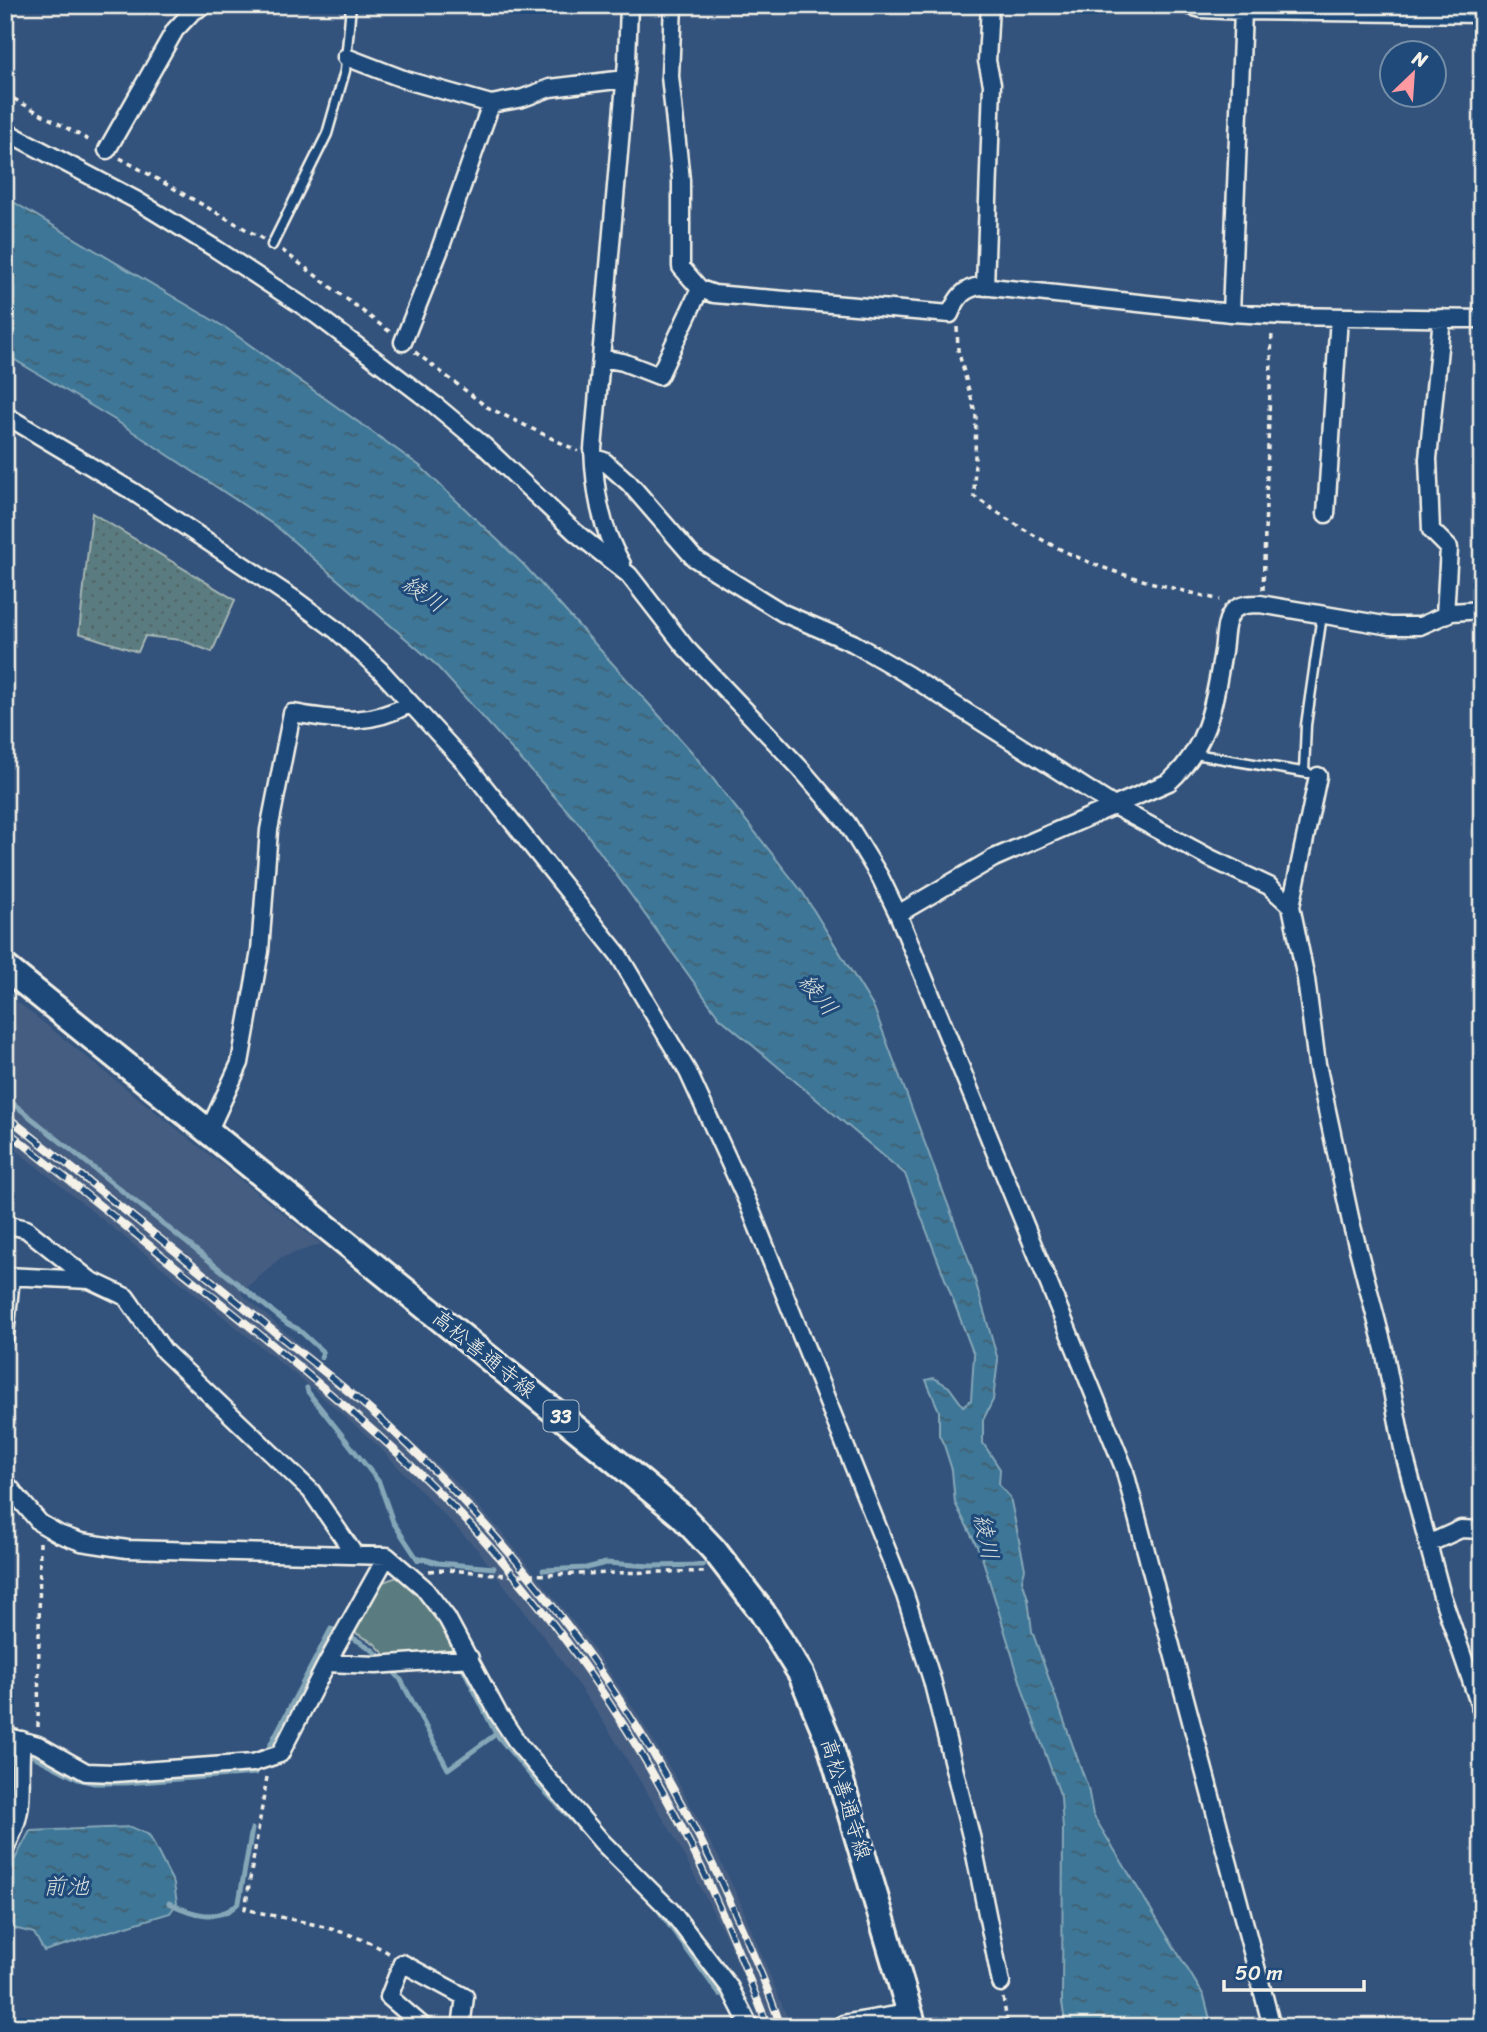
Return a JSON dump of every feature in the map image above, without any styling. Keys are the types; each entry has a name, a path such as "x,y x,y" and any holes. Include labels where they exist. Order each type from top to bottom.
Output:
{"main road":[{"name":"高松善通寺線","path":"5,967 671,1507 729,1567 784,1644 817,1707 841,1778 912,2022"},
{"path":"845,2027 912,2022"}],"street":[{"path":"107,150 175,30 192,12 205,5"},
{"path":"629,5 594,458 599,512 607,536 629,575 685,647 793,760 847,823 880,877 898,914 1124,1468 1272,2027"},
{"path":"673,5 670,76 681,180 681,267 700,289 714,294 950,314 959,295 970,288 985,287 1231,313 1482,319"},
{"path":"985,287 992,84 987,61 990,5"},
{"path":"1187,5 1202,9 1243,11 1482,14"},
{"path":"1231,313 1243,11"},
{"path":"346,57 415,83 491,104 523,98 550,88 625,79"},
{"path":"402,342 440,248 491,104"},
{"path":"5,131 136,201 216,249 315,314 445,413 575,532 629,575"},
{"path":"601,358 623,362 659,376 700,289"},
{"path":"1326,514 1339,317"},
{"path":"1442,318 1428,459 1431,530 1449,548 1446,615"},
{"path":"5,415 132,492 294,599 336,630 380,670 467,765 618,954 688,1072 748,1203 905,1595 932,1680 972,1840 1001,1983"},
{"path":"594,458 604,461 629,483 694,558 783,612 853,643 908,675 1114,806 1269,886 1291,906"},
{"path":"898,914 995,858 1169,782 1195,754 1206,729 1216,691 1228,621 1235,609 1245,605 1263,604 1390,626 1420,626 1452,612 1482,610"},
{"path":"209,1130 240,1063 260,951 269,830 292,713 350,721 389,715 411,704"},
{"path":"1311,774 1291,906 1306,979 1317,1064 1351,1222 1384,1349 1404,1454 1441,1596 1482,1712"},
{"path":"5,1224 26,1229 90,1280 126,1297 164,1351 311,1492 355,1555"},
{"path":"5,1336 8,1276 90,1280"},
{"path":"5,1482 40,1523 81,1542 127,1549 387,1556 410,1573 447,1618 498,1713 519,1745 602,1842 671,1911 730,1988 750,2027"},
{"path":"1428,1544 1461,1529 1482,1530"},
{"path":"5,1736 86,1772 114,1773 266,1759 327,1663 387,1556"},
{"path":"327,1663 376,1665 470,1658"},
{"path":"5,1849 17,1827 22,1799 25,1746"},
{"path":"424,2027 389,1997 402,1963 464,1997 461,2027"}],"lane":[{"path":"272,245 327,134 345,71 351,5"},
{"path":"1195,754 1311,774 1306,724 1322,615"}],"path":[{"path":"5,94 272,245 487,407 594,458"},
{"path":"950,314 957,324 958,350 975,416 974,496 1014,524 1075,556 1116,572 1225,601 1235,609"},
{"path":"1263,604 1272,315"},
{"path":"25,1746 40,1523"},
{"path":"410,1573 443,1570 505,1575 626,1571 708,1572 729,1567"},
{"path":"266,1759 268,1771 245,1909 333,1931 376,1945 402,1963"},
{"path":"1001,1983 1008,2027"}],"shaded area":[{"path":"5,992 321,1244 280,1258 241,1293 452,1478 501,1531 586,1638 633,1707 677,1780 721,1862 739,1899 791,2027 761,2027 729,1943 674,1836 605,1724 556,1653 477,1549 375,1443 313,1389 5,1141"}],"green space":[{"path":"92,513 235,600 212,652 181,640 145,636 138,652 79,633"},
{"path":"397,1577 426,1599 439,1615 453,1652 388,1658 374,1643 354,1632 380,1583"}],"water":[{"name":"綾川","path":"5,197 226,328 420,466 524,565 691,751 803,893 874,1008 970,1263 998,1360 993,1400 983,1420 983,1443 1000,1469 999,1485 1010,1497 1025,1569 1022,1580 1028,1599 1032,1631 1088,1788 1093,1815 1204,1996 1212,2027 1066,2027 1062,2003 1061,1797 1025,1697 981,1554 955,1503 952,1470 939,1435 939,1411 926,1380 934,1378 949,1387 963,1406 971,1400 974,1355 905,1174 719,1017 581,826 434,663 277,527 115,420 5,354"},
{"name":"前池","path":"131,1827 149,1835 174,1884 177,1903 170,1913 44,1951 34,1933 5,1926 5,1867 10,1857 15,1859 30,1831"}],"waterway":[{"path":"5,1097 288,1324 298,1329 323,1352 321,1357"},
{"path":"307,1388 379,1482 393,1522 418,1560"},
{"path":"416,1557 438,1563 494,1568"},
{"path":"543,1570 586,1568 606,1563 703,1565"},
{"path":"265,1755 331,1629 366,1645 383,1660"},
{"path":"390,1667 401,1680 448,1769 496,1734"},
{"path":"464,1670 496,1734 586,1835"},
{"path":"5,1747 16,1747 78,1779 94,1783 256,1773 260,1764"},
{"path":"169,1903 187,1911 214,1915 231,1909 239,1902 252,1829"},
{"path":"597,1848 629,1880"},
{"path":"654,1904 720,1995"}],"railway":[{"path":"5,1115 362,1403 444,1481 495,1536 587,1653 668,1779 735,1913 781,2027"},
{"path":"5,1129 352,1412 434,1487 510,1570 558,1630 602,1692 662,1790 719,1907 768,2027"}]}
